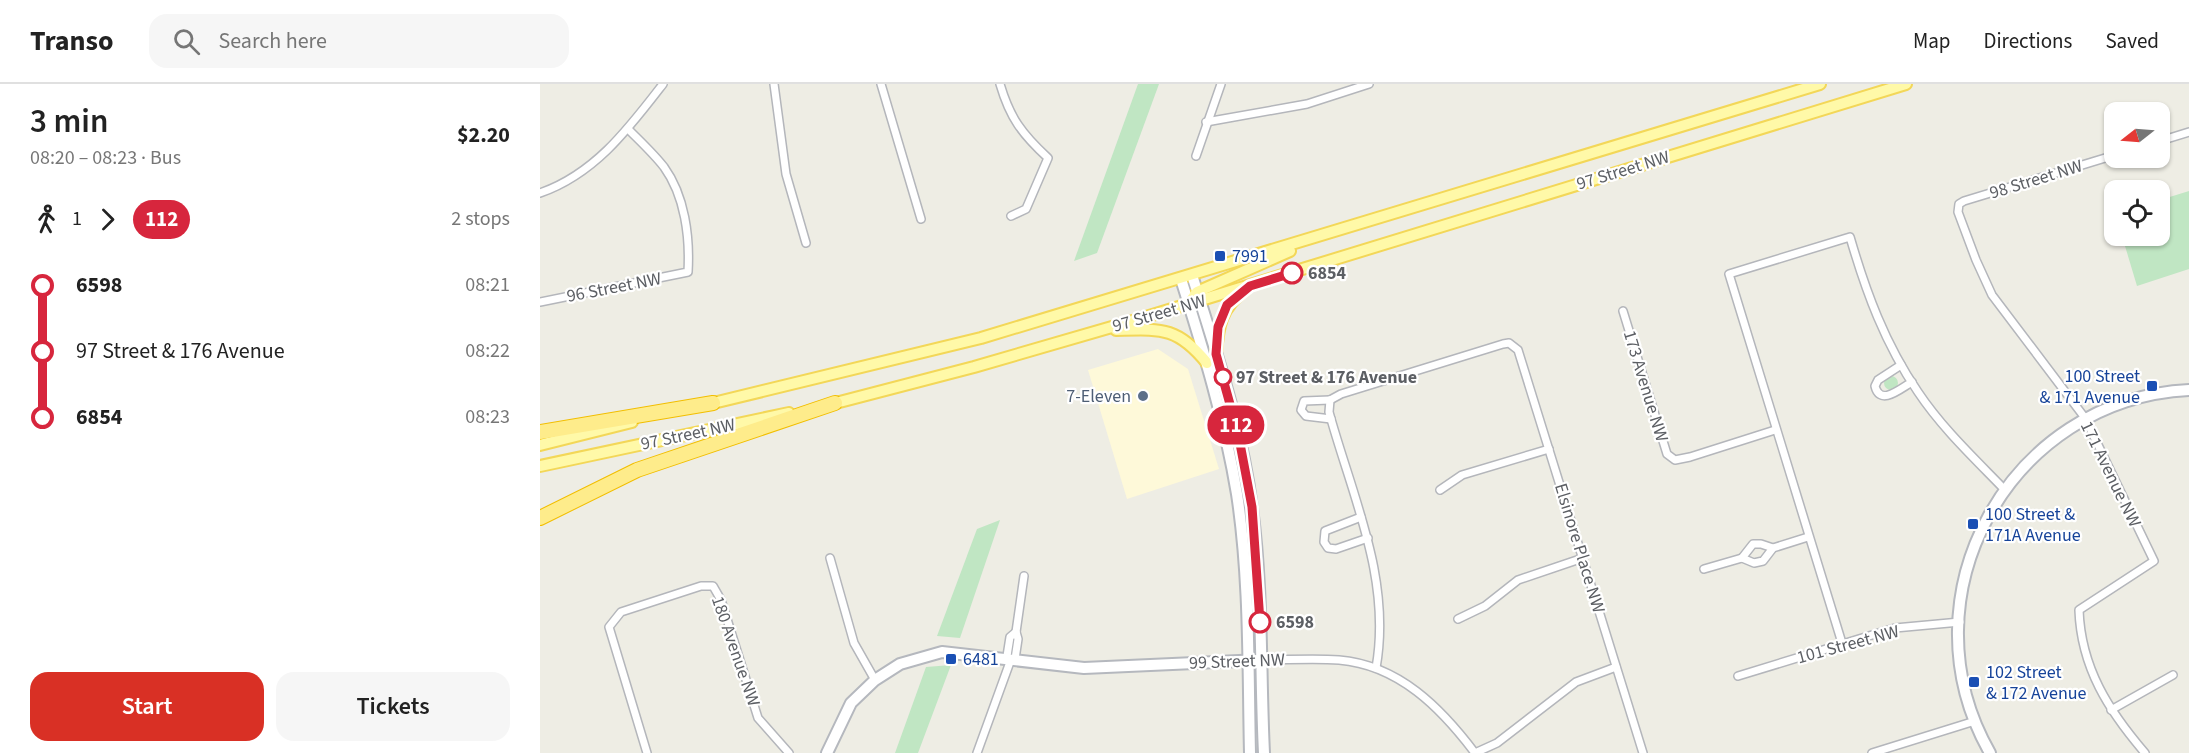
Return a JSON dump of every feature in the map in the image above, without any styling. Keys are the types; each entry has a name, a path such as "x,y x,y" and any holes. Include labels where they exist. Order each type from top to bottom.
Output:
{"highway":[{"path":"540,432 713,403"},
{"path":"540,518 637,470 835,403"}],"main road":[{"name":"97 Street NW","path":"540,445 981,338 1820,84"},
{"name":"97 Street NW","path":"1199,296 1250,286 1906,84"},
{"path":"1189,303 1199,296 1338,231"},
{"path":"1216,354 1222,315 1232,300 1250,286"},
{"name":"97 Street NW","path":"540,466 835,403 974,367 1189,303"},
{"path":"1098,331 1161,330 1172,332 1194,347 1207,363"}],"street":[{"path":"540,193 553,188 602,158 663,84"},
{"path":"774,84 786,174 806,243"},
{"path":"881,84 921,219"},
{"path":"1000,84 1006,106 1024,135 1048,158 1026,210 1011,216"},
{"path":"1196,156 1221,84"},
{"path":"1206,122 1307,104 1369,84"},
{"name":"96 Street NW","path":"540,302 688,272 689,246 678,193 663,167 628,129"},
{"path":"2170,138 2189,132"},
{"name":"98 Street NW","path":"1959,204 2104,158"},
{"name":"171 Avenue NW","path":"1959,204 1958,212 1992,295 2085,418 2154,561 2079,610 2089,663 2110,711"},
{"path":"1842,643 1729,274 1850,237 1872,306 1901,365 1945,426 2004,489"},
{"path":"1192,275 1238,433 1252,507 1264,753"},
{"path":"1181,279 1207,363 1230,457 1240,516 1248,661 1250,753"},
{"name":"173 Avenue NW","path":"1623,312 1667,454 1675,460 1682,459 1775,430"},
{"name":"Elsinore Place NW","path":"1330,400 1341,394 1503,344 1513,346 1521,358 1643,753"},
{"path":"1901,365 1878,380 1875,386 1877,392 1883,396 1889,396 1912,382"},
{"path":"1990,753 1975,721 1963,677 1959,622 1965,575 1978,535 2004,489 2034,454 2085,418 2141,397 2189,390"},
{"path":"1331,419 1306,416 1302,410 1305,401 1330,400 1331,419 1368,538 1380,597 1381,640 1376,668"},
{"path":"1440,490 1462,476 1549,449"},
{"path":"1360,516 1325,531 1324,542 1328,548 1336,549 1368,538"},
{"path":"1742,558 1754,563 1763,561 1773,548 1808,537"},
{"path":"1704,569 1742,558 1753,544 1773,548"},
{"path":"830,558 854,643 875,680"},
{"path":"1458,619 1485,606 1518,580 1583,558"},
{"path":"977,753 1010,662 1006,656 1010,637 1016,632 1024,576"},
{"name":"180 Avenue NW","path":"647,753 609,627 621,612 701,586 713,586 717,592 758,718 789,753"},
{"name":"101 Street NW","path":"1738,676 1895,628 1959,622"},
{"name":"99 Street NW","path":"827,753 851,703 875,680 900,664 942,652 1010,662 1084,668 1261,660 1341,660 1376,668 1417,690 1448,718 1475,753"},
{"path":"1475,753 1497,743 1576,682 1616,667"},
{"path":"2145,753 2110,711 2173,675"},
{"path":"1872,753 1975,721"}],"shaded area":[{"path":"1158,349 1188,369 1219,469 1127,499 1088,370"}],"green space":[{"path":"1138,84 1159,84 1097,253 1074,261"},
{"path":"2189,191 2189,269 2137,286 2125,246 2170,246 2170,197"},
{"path":"1891,376 1896,378 1898,383 1896,388 1891,390 1886,388 1884,383 1886,378"},
{"path":"1000,520 960,638 937,636 977,529"},
{"path":"951,665 918,753 895,753 926,667"}],"bus line":[{"name":"112","path":"1260,622 1252,507 1238,433 1216,354 1218,327 1227,305 1250,286 1292,273"}],"place":[{"name":"7991","path":"1220,256"},
{"name":"6854","path":"1292,273"},
{"name":"97 Street & 176 Avenue","path":"1223,377"},
{"name":"100 Street & 171 Avenue","path":"2152,386"},
{"name":"7-Eleven","path":"1143,396"},
{"name":"100 Street & 171A Avenue","path":"1973,524"},
{"name":"6598","path":"1260,622"},
{"name":"6481","path":"951,659"},
{"name":"102 Street & 172 Avenue","path":"1974,682"}]}
